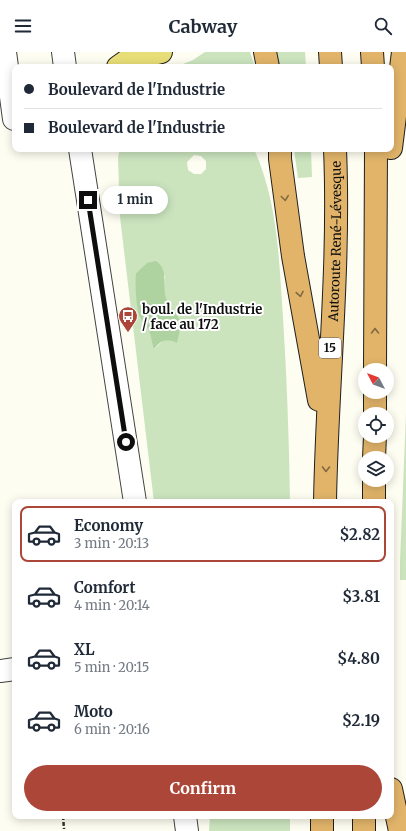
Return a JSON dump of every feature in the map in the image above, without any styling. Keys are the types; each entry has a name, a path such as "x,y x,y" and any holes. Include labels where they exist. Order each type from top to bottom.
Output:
{"highway":[{"path":"265,52 267,64"},
{"path":"330,52 331,64"},
{"path":"372,52 373,64"},
{"path":"394,124 403,52"},
{"path":"278,152 293,256 326,436"},
{"name":"Autoroute René-Lévesque","path":"325,499 326,436 335,260 335,152"},
{"path":"375,363 376,152"},
{"path":"376,268 390,152"},
{"path":"374,487 374,499"},
{"path":"394,803 400,831"},
{"path":"322,819 322,831"},
{"path":"364,819 364,831"}],"main road":[{"path":"120,60 161,52"}],"street":[{"path":"5,52 12,99"},
{"path":"63,52 65,64"},
{"path":"0,125 12,120"},
{"path":"80,152 135,499"},
{"path":"0,671 12,669"},
{"path":"185,819 187,831"}],"path":[{"path":"63,819 64,829"}],"green space":[{"path":"205,52 250,52 254,64 183,64 193,60"},
{"path":"276,52 305,52 306,64 278,64"},
{"path":"119,152 255,152 268,190 276,232 287,387 290,499 154,499 120,217 118,157","holes":["194,155 201,156 206,161 206,169 201,174 194,174 188,170 187,162","147,263 165,276 165,298 180,321 180,331 178,337 164,340 154,349 150,332 145,326 136,294 136,273"]},
{"path":"294,152 311,152 312,177 298,178"},
{"path":"156,261 164,273 167,301 179,319 181,327 177,343 167,340 159,344 154,349 149,331 142,321 139,313 136,296 136,273 147,263"},
{"path":"406,413 406,580 400,580 400,563"},
{"path":"210,819 290,819 290,831 209,831"}],"place":[{"name":"boul. de l'Industrie / face au 172","path":"128,333"}],"route":[{"path":"88,200 126,442"}]}
